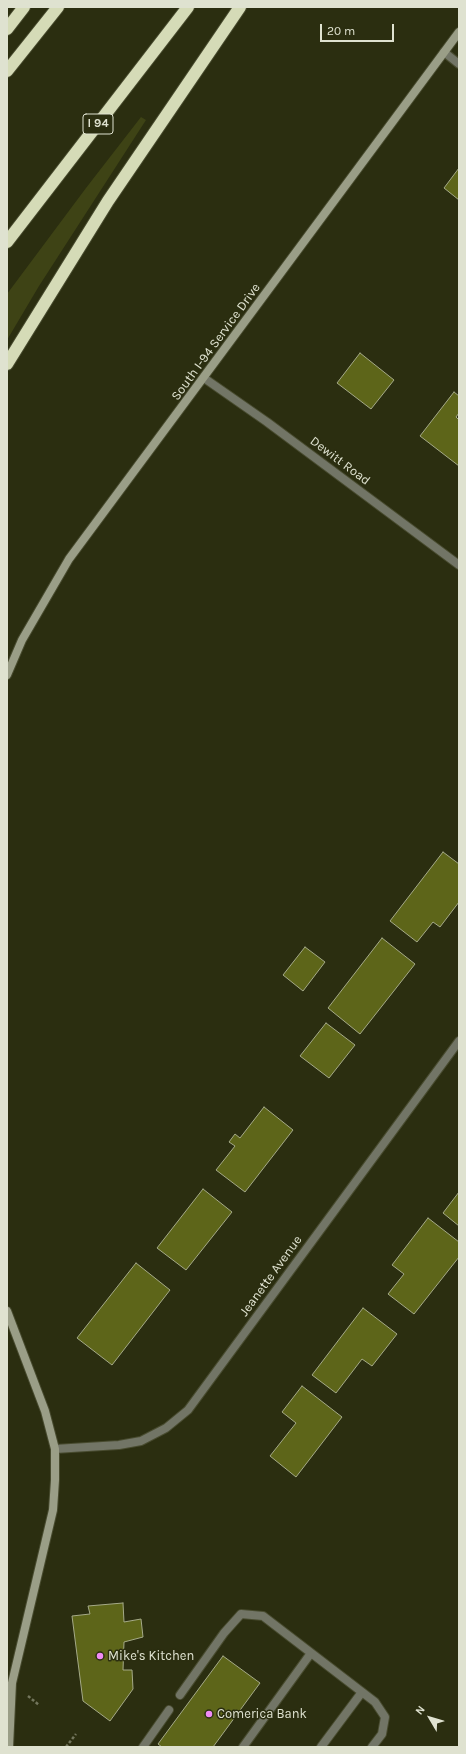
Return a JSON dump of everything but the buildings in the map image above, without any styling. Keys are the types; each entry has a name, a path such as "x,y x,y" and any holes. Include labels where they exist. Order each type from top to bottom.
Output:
{"highway":[{"path":"7,29 24,7"},
{"path":"7,72 58,7"},
{"name":"I 94","path":"7,242 188,7"},
{"path":"7,364 108,201 240,7"}],"street":[{"name":"South I-94 Service Drive","path":"7,675 22,640 69,559 459,32"},
{"path":"444,52 459,64"},
{"name":"Dewitt Road","path":"204,378 267,422 459,565"},
{"name":"Jeanette Avenue","path":"55,1449 118,1446 141,1441 166,1428 188,1410 459,1041"},
{"path":"7,1311 44,1411 55,1449 53,1510 12,1683 9,1747"},
{"path":"180,1695 224,1633 241,1614 263,1616 375,1702 385,1716 382,1734 372,1747"},
{"path":"243,1747 311,1653"},
{"path":"321,1747 362,1692"},
{"path":"143,1747 169,1710"}],"path":[{"path":"66,1747 76,1734"}],"green space":[{"path":"141,117 146,120 39,286 7,340 7,294"}],"place":[{"name":"Mike's Kitchen","path":"100,1656"},
{"name":"Comerica Bank","path":"209,1714"}]}
